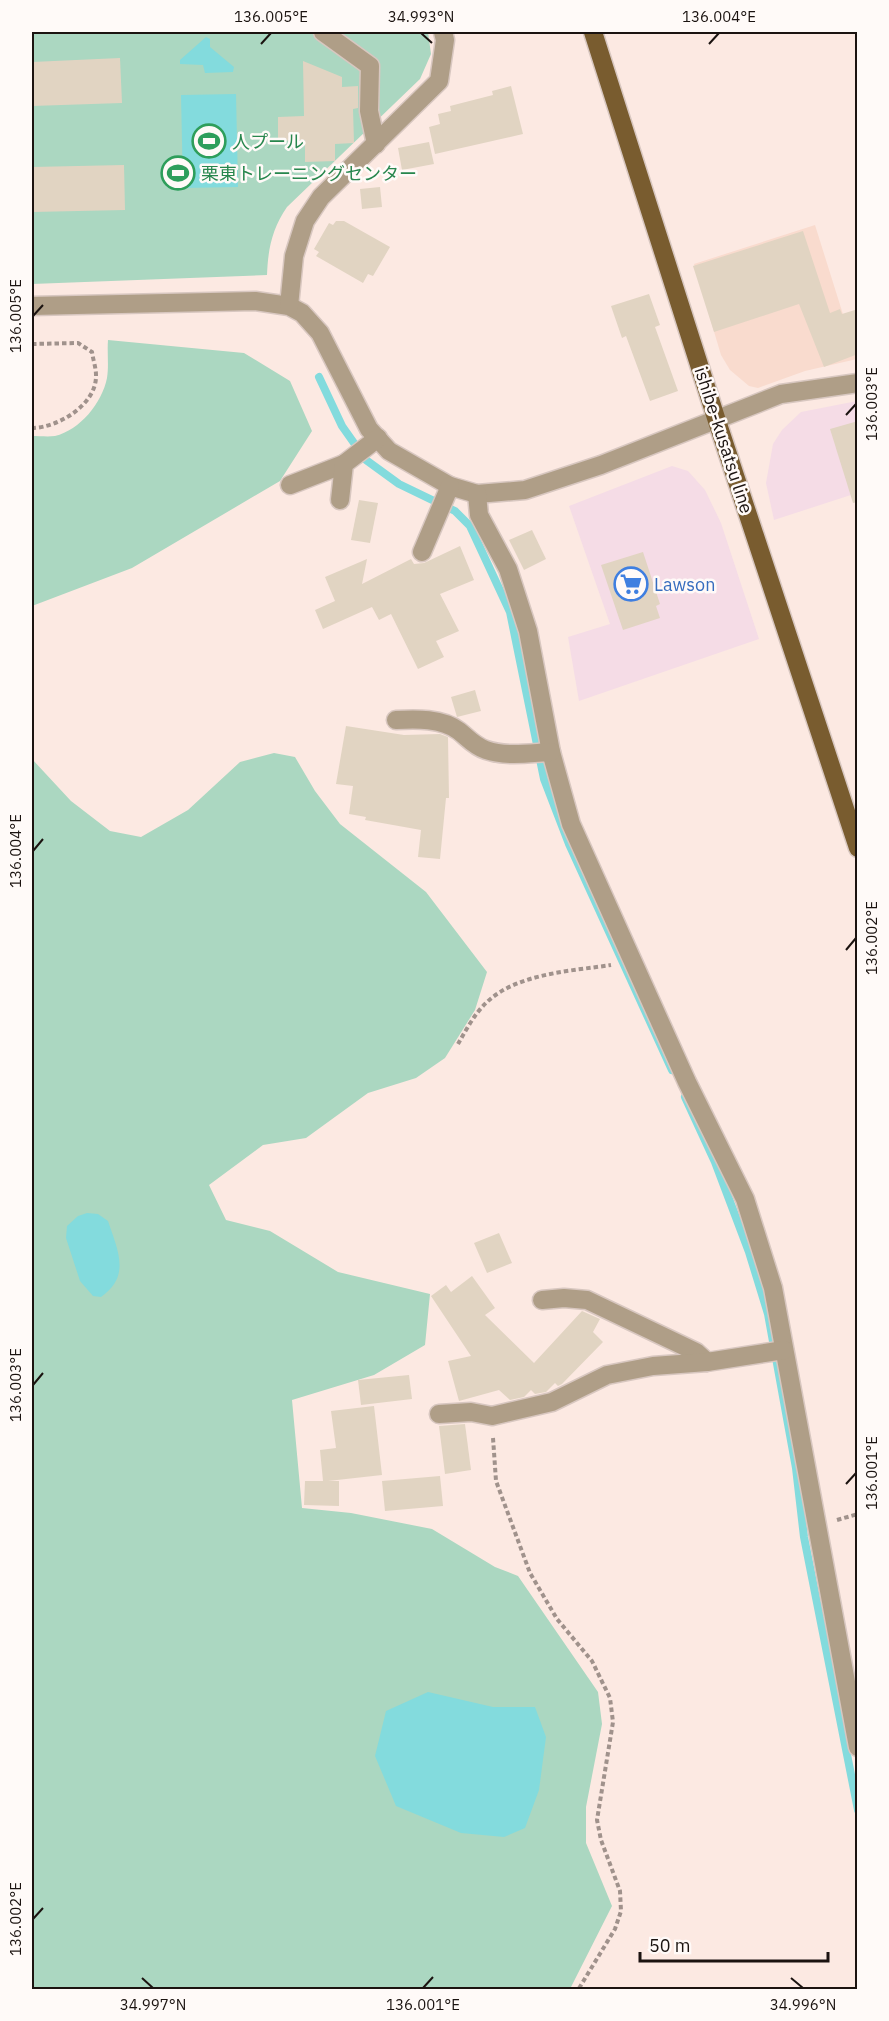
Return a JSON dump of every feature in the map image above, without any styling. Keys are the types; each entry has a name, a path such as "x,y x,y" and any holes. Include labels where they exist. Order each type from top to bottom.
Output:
{"main road":[{"name":"ishibe-kusatsu line","path":"593,32 717,421 858,848"}],"street":[{"path":"323,32 370,66 369,111 376,144"},
{"path":"289,306 294,256 305,221 321,197 439,81 445,40 443,32"},
{"path":"32,306 255,301 289,306 302,314 320,333 369,429 389,451 444,498 525,490 717,421 781,394 858,383"},
{"path":"290,485 354,456 378,438"},
{"path":"340,500 354,456"},
{"path":"477,494 479,515 508,569 528,631 542,753 687,1082 744,1199 772,1288 778,1351 858,1747"},
{"path":"422,552 444,498"},
{"path":"396,720 418,719 440,723 458,730 471,743 486,751 542,753"},
{"path":"542,1300 587,1300 696,1352 707,1362"},
{"path":"439,1414 471,1412 492,1416 552,1402 607,1375 653,1366 707,1362 778,1351"}],"path":[{"path":"32,345 78,343 92,352 97,377 90,396 80,408 51,424 32,428"},
{"path":"458,1044 487,1002 509,987 541,977 616,964"},
{"path":"492,1416 496,1481 516,1538 541,1593 557,1619 592,1661 610,1698 613,1722 597,1820 601,1840 620,1891 621,1911 615,1929 578,1989"}],"shaded area":[{"path":"815,225 857,359 805,371 758,388 749,386 730,370 721,355 694,264"},
{"path":"857,401 857,493 774,520 766,483 773,444 782,430 801,412"},
{"path":"672,466 688,471 705,490 721,523 759,639 579,701 568,637 610,624 569,506"}],"green space":[{"name":"栗東トレーニングセンター","path":"32,32 428,32 431,54 420,79 287,207 272,240 267,275 32,284"},
{"path":"108,340 244,353 290,381 312,431 280,481 132,568 32,606 32,436 55,436 64,433 81,422 95,406 107,378"},
{"path":"274,753 295,757 315,791 340,824 426,892 487,972 475,1010 445,1058 416,1078 368,1093 306,1138 263,1145 209,1185 226,1220 270,1231 338,1272 430,1294 425,1345 374,1375 292,1400 302,1508 351,1513 432,1529 495,1567 518,1576 598,1692 602,1724 586,1807 586,1843 612,1906 570,1989 32,1989 32,759 71,801 110,831 141,837 188,810 240,762"}],"water":[{"path":"206,37 210,39 210,47 234,67 233,72 205,73 203,65 180,64 180,60"},
{"name":"人プール","path":"236,94 238,187 183,188 181,95"},
{"path":"87,1213 98,1214 108,1221 120,1262 116,1280 101,1297 93,1296 80,1281 66,1238 67,1226 78,1216"},
{"path":"428,1692 493,1707 535,1707 546,1737 539,1790 525,1828 504,1837 461,1833 396,1806 375,1756 386,1711"}],"building":[{"path":"120,58 122,103 32,106 32,62"},
{"path":"303,61 342,77 342,87 358,86 358,108 353,109 354,143 335,144 335,161 305,162 305,140 278,141 278,117 304,116"},
{"path":"511,86 523,134 435,154 429,127 440,124 438,114 451,111 450,106 493,95 492,91"},
{"path":"429,142 434,164 402,170 398,148"},
{"path":"124,165 125,210 32,212 32,167"},
{"path":"380,187 382,207 362,209 360,189"},
{"path":"336,221 344,221 390,247 373,276 368,274 363,283 316,256 319,252 314,249 329,223 333,225"},
{"path":"803,231 830,313 840,309 842,314 858,309 858,354 824,367 799,304 714,332 693,266"},
{"path":"649,294 660,325 655,327 678,391 650,401 626,336 622,338 611,306"},
{"path":"858,421 858,502 853,503 830,429"},
{"path":"359,500 378,503 370,543 351,540"},
{"path":"532,530 546,559 524,570 509,540"},
{"path":"460,546 474,580 440,594 459,631 436,641 444,657 418,669 391,614 379,620 372,607 323,629 315,610 335,601 325,577 367,559 362,584 411,559 414,564 424,563"},
{"name":"Lawson","path":"643,552 660,604 656,606 660,618 623,630 601,565"},
{"path":"475,690 481,711 457,717 451,697"},
{"path":"346,726 404,735 440,734 448,737 449,798 446,798 440,859 418,857 421,830 365,820 366,817 349,814 353,786 336,784"},
{"path":"499,1233 512,1263 487,1273 474,1243"},
{"path":"472,1276 495,1308 485,1315 534,1363 582,1311 600,1319 593,1332 603,1342 562,1384 558,1386 555,1383 546,1392 535,1394 531,1390 524,1397 510,1400 499,1390 459,1401 448,1361 471,1356 431,1296 446,1285 451,1292"},
{"path":"409,1375 412,1399 361,1405 358,1380"},
{"path":"374,1406 382,1475 328,1481 339,1481 339,1506 304,1505 305,1481 323,1481 320,1450 336,1448 331,1411"},
{"path":"465,1424 471,1470 445,1474 439,1426"},
{"path":"440,1476 443,1506 385,1511 382,1481"}],"waterway":[{"path":"319,377 342,426 366,460 399,484 455,511 470,526 510,612 544,779 569,844 672,1070"},
{"path":"685,1097 715,1162 749,1252 768,1314 796,1468 804,1537 858,1810"}],"place":[{"name":"人プール","path":"209,141"},
{"name":"栗東トレーニングセンター","path":"178,173"},
{"name":"Lawson","path":"631,584"}]}
